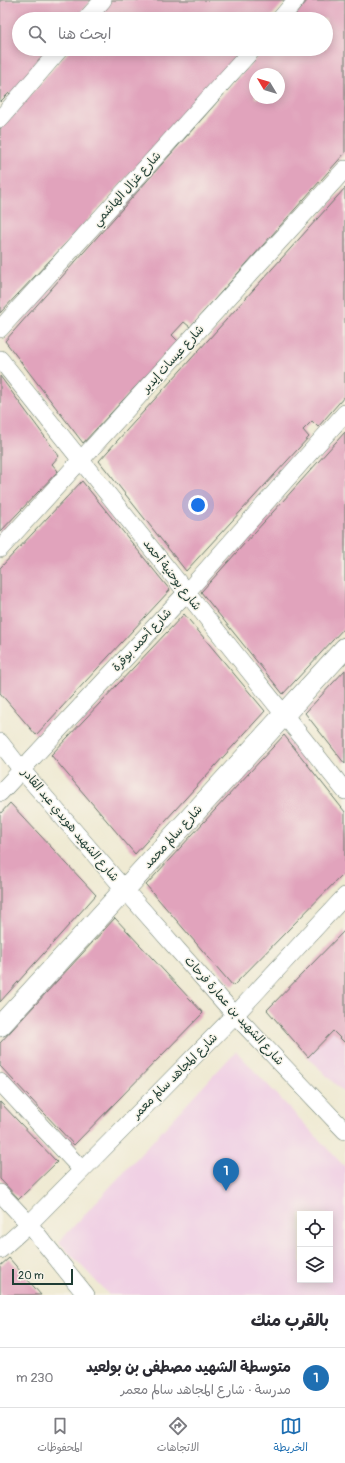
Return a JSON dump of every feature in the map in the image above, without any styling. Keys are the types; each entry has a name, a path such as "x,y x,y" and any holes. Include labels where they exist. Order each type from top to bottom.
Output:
{"street":[{"path":"92,12 103,0"},
{"path":"286,12 296,0"},
{"path":"0,119 54,56"},
{"name":"شارع غزال الهاشمي","path":"0,329 247,56"},
{"name":"شارع عيسات إيدير","path":"0,549 345,169"},
{"name":"شارع بوحنية أحمد","path":"0,358 345,791"},
{"name":"شارع أحمد بوقرة","path":"0,793 186,593 345,413"},
{"name":"شارع سالم محمد","path":"0,1026 345,648"},
{"name":"شارع الشهيد هويدي عبد القادر","path":"0,742 21,769 125,890"},
{"name":"شارع الشهيد بن عمارة فرحات","path":"125,890 235,1014 345,1131"},
{"name":"شارع المجاهد سالم معمر","path":"0,1250 29,1224 235,1014 345,896"},
{"path":"0,1082 82,1170"},
{"path":"0,1193 29,1224 86,1295"}],"shaded area":[{"path":"333,1031 345,1043 345,1094 308,1057"},
{"path":"236,1051 345,1167 345,1295 109,1295 59,1242"}],"building":[{"path":"0,0 92,0 82,12 12,12 12,56 45,56 12,96 9,93 0,102"},
{"path":"111,0 286,0 275,12 100,12"},
{"path":"308,0 345,0 345,153 190,327 184,322 172,335 178,341 83,443 5,341 258,56 333,56 333,12 297,12"},
{"path":"65,56 237,56 88,220 0,313 0,129"},
{"path":"345,188 345,396 318,427 312,421 303,430 309,437 186,571 99,461"},
{"path":"0,376 59,456 52,464 58,471 0,532"},
{"path":"345,432 345,627 283,694 201,592"},
{"path":"82,481 170,590 36,735 0,693 0,568"},
{"path":"184,614 265,711 135,854 51,755"},
{"path":"345,670 345,764 305,713"},
{"path":"284,735 345,812 345,872 233,986 146,885"},
{"path":"10,803 96,895 0,1002 0,814"},
{"path":"115,918 203,1013 74,1145 0,1066 0,1043"},
{"path":"345,930 345,1043 333,1031 308,1057 267,1010"},
{"path":"0,1102 57,1162 19,1199 0,1179"},
{"path":"9,1258 41,1295 0,1295 0,1266"}],"place":[{"name":"متوسطة الشهيد مصطفى بن بولعيد","path":"226,1191"}]}
